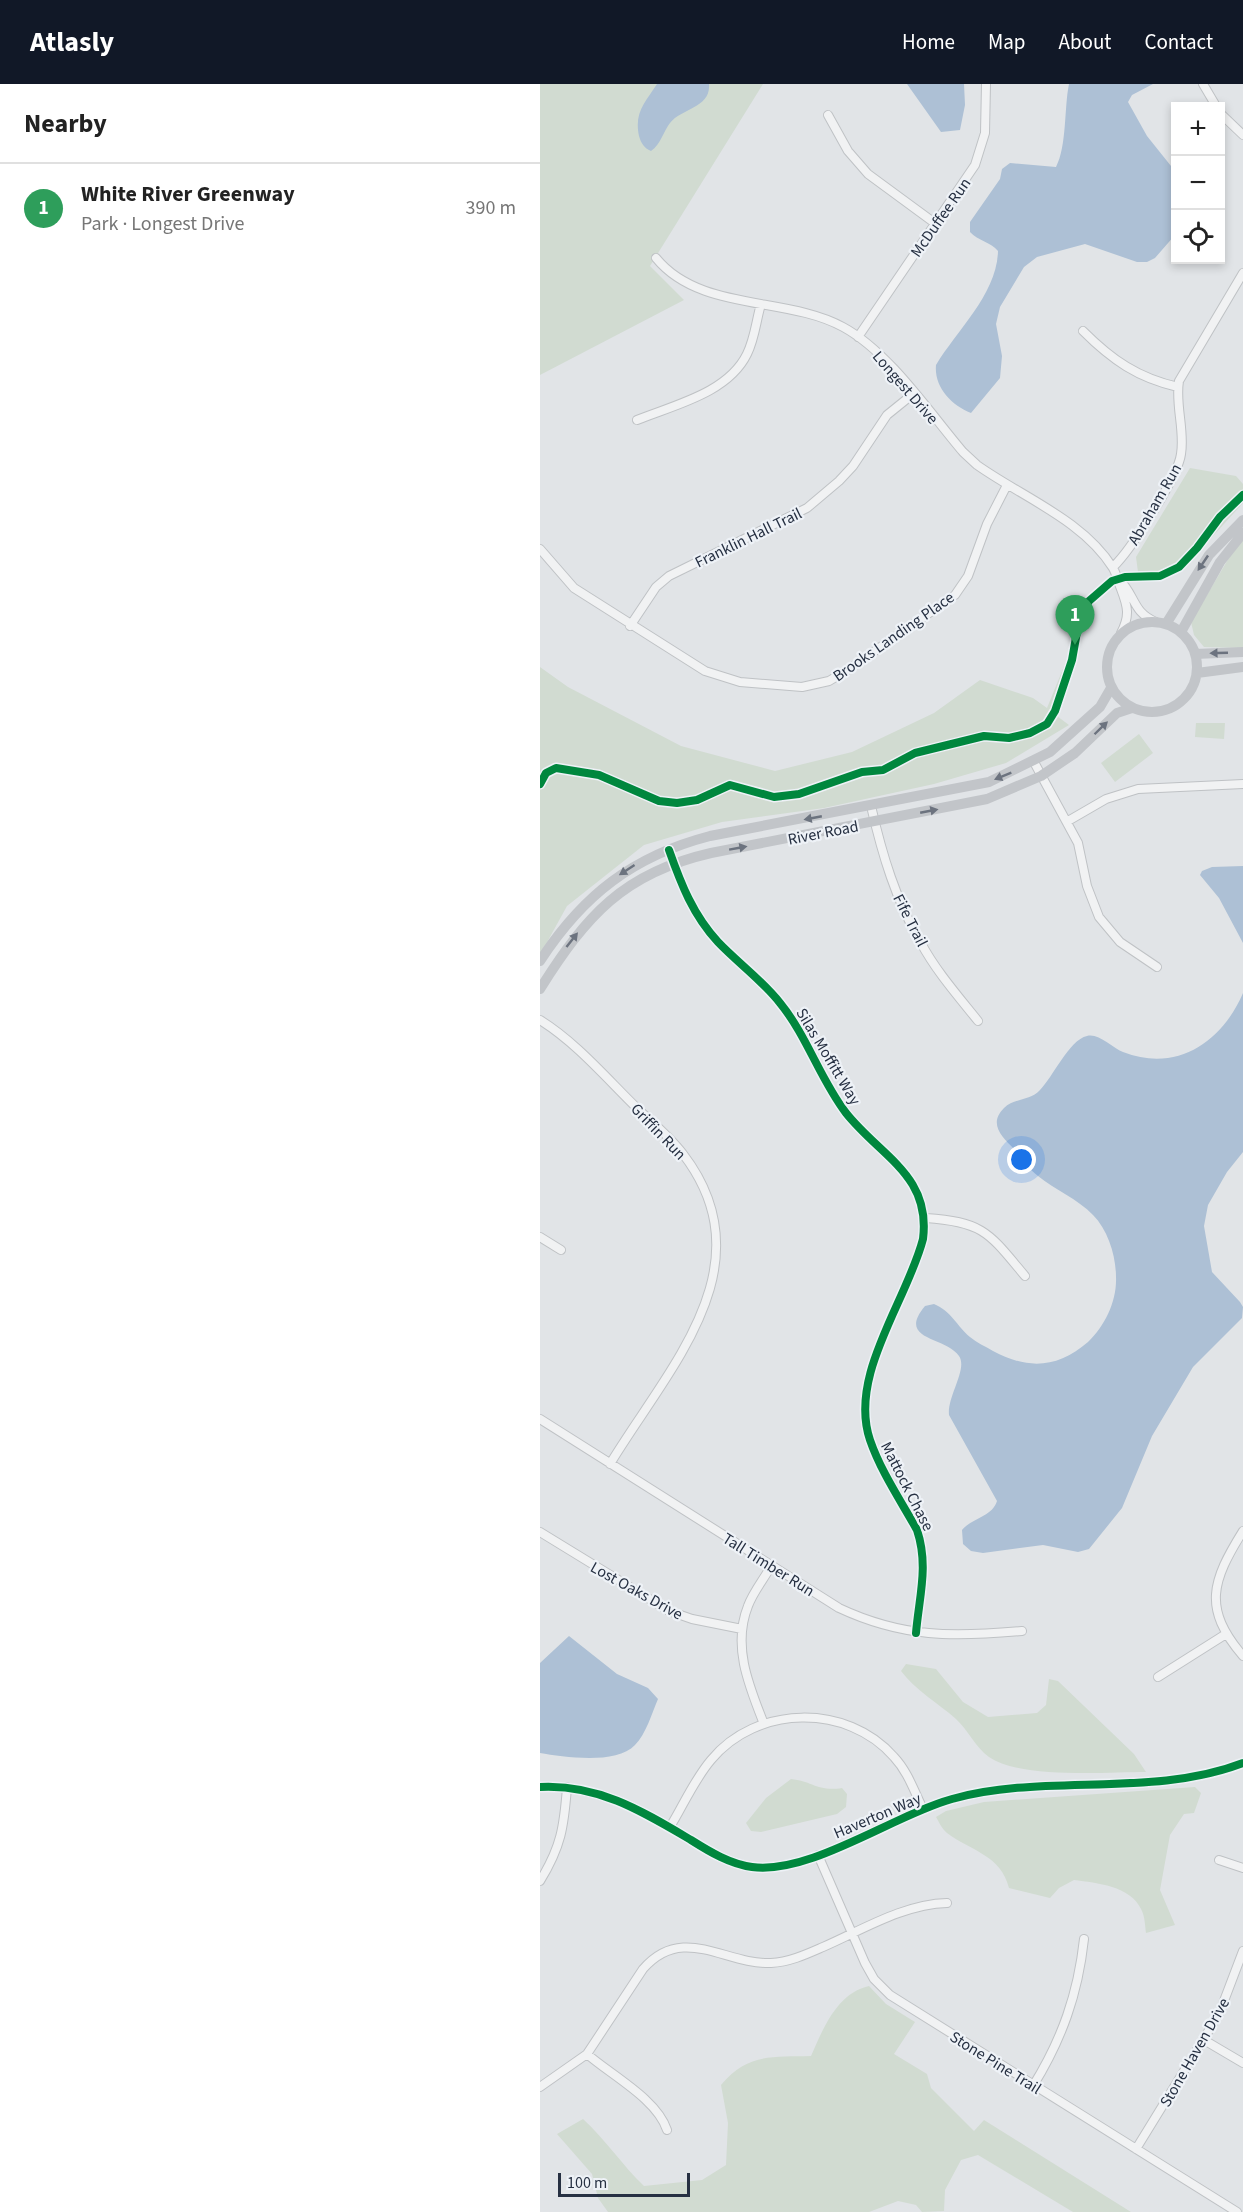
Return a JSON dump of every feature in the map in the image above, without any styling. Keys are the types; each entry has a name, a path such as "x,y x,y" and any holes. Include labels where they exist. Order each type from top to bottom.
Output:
{"main road":[{"path":"1161,623 1209,555 1243,520"},
{"path":"1181,632 1220,561 1243,533"},
{"path":"1161,623 1181,632 1196,654 1197,673 1192,689 1173,707 1148,712 1132,708 1120,699 1111,688 1106,672 1108,655 1121,633 1137,624 1161,623"},
{"path":"1196,654 1243,652"},
{"path":"1197,673 1243,667"},
{"name":"River Road","path":"540,961 575,912 593,895 635,865 669,850 710,837 989,782 1034,762 1050,752 1107,699 1111,688"},
{"name":"River Road","path":"540,989 566,949 604,905 630,884 674,864 711,853 987,799 1041,776 1075,753 1117,713 1132,708"}],"street":[{"name":"McDuffee Run","path":"858,337 975,165 985,133 986,84"},
{"path":"1203,84 1214,102"},
{"path":"828,116 848,151 868,174 936,224"},
{"path":"1225,117 1243,135"},
{"name":"Longest Drive","path":"657,258 668,270 729,299 805,311 828,319 858,337 880,356 963,452 1007,485 1078,530 1096,546 1113,567 1128,609 1127,621 1121,633"},
{"name":"Abraham Run","path":"1113,567 1125,554 1179,462 1182,441 1178,387 1184,369 1243,273"},
{"path":"637,420 708,390 728,378 747,354 761,304"},
{"path":"1083,332 1109,357 1133,372 1178,387"},
{"name":"Franklin Hall Trail","path":"630,626 656,587 669,576 787,519 825,495 853,465 887,415 913,394"},
{"name":"Brooks Landing Place","path":"540,549 574,588 697,667 722,678 740,682 802,687 829,681 849,669 955,595 968,576 987,524 1007,485"},
{"name":"Longest Drive","path":"1119,579 1128,588 1140,614 1161,623"},
{"path":"1034,762 1068,821 1080,850 1087,886 1099,917 1120,942 1157,967"},
{"path":"1068,821 1106,799 1138,789 1243,784"},
{"name":"Fife Trail","path":"871,806 899,901 921,944 978,1021"},
{"name":"Silas Moffitt Way","path":"669,850 688,901 699,918 719,943 779,1001 843,1108 910,1180 917,1191 926,1218"},
{"name":"Griffin Run","path":"540,1020 576,1050 682,1153 705,1191 716,1234 714,1277 702,1315 610,1464"},
{"path":"926,1218 966,1222 983,1231 998,1244 1025,1276"},
{"name":"Mattock Chase","path":"916,1633 925,1567 921,1542 917,1530 876,1457 869,1438 865,1410 870,1373 919,1254 926,1218"},
{"path":"540,1236 561,1250"},
{"name":"Tall Timber Run","path":"540,1419 771,1566 857,1616 878,1625 916,1633 948,1636 1022,1631"},
{"name":"Lost Oaks Drive","path":"540,1532 669,1611 692,1619 742,1629"},
{"path":"1243,1532 1227,1558 1216,1584 1216,1607 1226,1634 1243,1656"},
{"path":"764,1724 746,1678 742,1653 742,1629 748,1605 771,1566"},
{"path":"1158,1677 1226,1634"},
{"path":"670,1827 711,1760 740,1735 764,1724 789,1719 816,1718 847,1724 865,1733 903,1767 923,1809"},
{"name":"Haverton Way","path":"540,1787 567,1787 620,1800 723,1858 745,1866 780,1867 818,1855 923,1809 952,1799 981,1793 1196,1776 1243,1763"},
{"path":"540,1881 555,1858 562,1838 567,1787"},
{"name":"Stone Pine Trail","path":"818,1855 870,1972 890,1995 1237,2212"},
{"path":"1219,1860 1243,1868"},
{"path":"540,2087 587,2054 643,1970 653,1959 670,1950 696,1947 751,1962 778,1963 801,1957 915,1908 947,1903"},
{"path":"1034,2086 1057,2044 1071,2011 1084,1939"},
{"name":"Stone Haven Drive","path":"1136,2149 1204,2040 1228,1995 1243,1951"},
{"path":"1204,2040 1243,2063"},
{"path":"587,2054 650,2104 662,2118 667,2130"}],"shaded area":[{"path":"540,84 763,84 650,266 684,300 540,375"},
{"path":"1190,468 1236,476 1243,484 1243,503 1183,569 1161,581 1125,581 1111,585 1099,594 1085,615 1078,656 1057,716 1069,725 1006,763 934,784 824,808 722,822 644,845 567,906 540,955 540,667 568,687 681,746 775,771 852,752 934,713 980,680 1033,698 1047,708 1069,654 1077,613 1086,599 1114,574 1138,572 1136,557"},
{"path":"1243,540 1243,648 1204,647 1194,635 1191,622 1233,551"},
{"path":"1196,723 1225,723 1224,739 1195,737"},
{"path":"1139,734 1153,753 1115,782 1101,763"},
{"path":"906,1664 936,1669 963,1702 988,1717 1037,1713 1046,1705 1049,1679 1058,1681 1134,1754 1146,1772 1064,1773 1021,1769 1003,1764 984,1753 956,1719 907,1678 901,1671"},
{"path":"791,1779 827,1789 842,1788 847,1794 846,1807 837,1814 761,1832 751,1831 746,1823 766,1798"},
{"path":"1195,1787 1201,1793 1194,1813 1184,1814 1170,1835 1160,1890 1175,1925 1146,1933 1143,1915 1136,1901 1112,1887 1074,1880 1059,1888 1050,1898 1009,1888 1005,1877 992,1861 947,1833 936,1817 946,1811 984,1802"},
{"path":"869,1986 886,2004 915,2022 894,2054 927,2074 931,2088 974,2131 984,2120 1131,2212 1073,2212 978,2155 961,2160 945,2190 944,2211 922,2212 916,2205 898,2201 869,2212 608,2212 598,2198 592,2174 557,2134 583,2119 644,2186 702,2180 726,2165 728,2123 721,2085 741,2067 751,2062 773,2057 811,2056 826,2024 840,2004 848,1996"}],"water":[{"path":"657,84 709,84 708,92 701,103 675,118 651,151 641,141 638,120 642,108"},
{"path":"907,84 964,84 965,105 960,130 941,132"},
{"path":"1069,84 1153,84 1132,95 1128,102 1147,136 1171,166 1171,240 1155,258 1147,262 1137,262 1085,244 1037,257 1024,267 1000,307 996,324 1002,356 1000,378 971,413 957,405 945,394 936,373 936,365 983,297 996,267 998,251 970,232 970,222 1000,179 1002,169 1010,163 1056,167 1062,149"},
{"path":"1243,866 1243,943 1219,898 1200,875 1202,871 1212,867"},
{"path":"1243,993 1243,1152 1227,1172 1208,1205 1204,1226 1212,1272 1240,1302 1243,1307 1242,1318 1193,1367 1152,1436 1122,1508 1089,1549 1078,1552 1043,1545 983,1553 971,1551 963,1544 962,1530 991,1511 997,1501 949,1415 961,1368 959,1356 953,1350 920,1332 916,1326 918,1317 925,1306 934,1304 978,1343 1018,1361 1042,1363 1054,1361 1077,1351 1094,1336 1109,1312 1116,1286 1113,1252 1103,1228 1087,1209 1031,1170 998,1130 999,1114 1008,1105 1036,1094 1068,1051 1080,1039 1087,1036 1096,1037 1123,1052 1143,1058 1162,1059 1179,1055 1195,1049 1210,1039 1223,1026"},
{"path":"569,1636 617,1674 648,1688 658,1699 642,1735 635,1745 626,1751 616,1755 589,1758 540,1753 540,1663"}],"cycle path":[{"path":"540,784 546,773 556,768 599,775 659,801 677,803 697,800 730,785 774,797 799,794 862,772 883,770 915,753 984,736 1009,738 1030,733 1047,724 1055,711 1072,660 1080,615 1089,601 1112,581 1125,577 1160,576 1179,567 1197,548 1220,517 1243,495"},
{"path":"669,850 683,887 701,921 718,942 780,1003 798,1029 846,1113 901,1168 919,1198 923,1217 923,1239 873,1364 867,1390 865,1415 870,1440 885,1475 917,1530 921,1543 923,1569 916,1633"},
{"path":"540,1787 561,1787 600,1795 637,1810 728,1860 752,1867 775,1867 800,1862 825,1853 929,1807 987,1791 1023,1787 1172,1780 1208,1774 1243,1763"}],"place":[{"name":"White River Greenway","path":"1075,645"}]}
